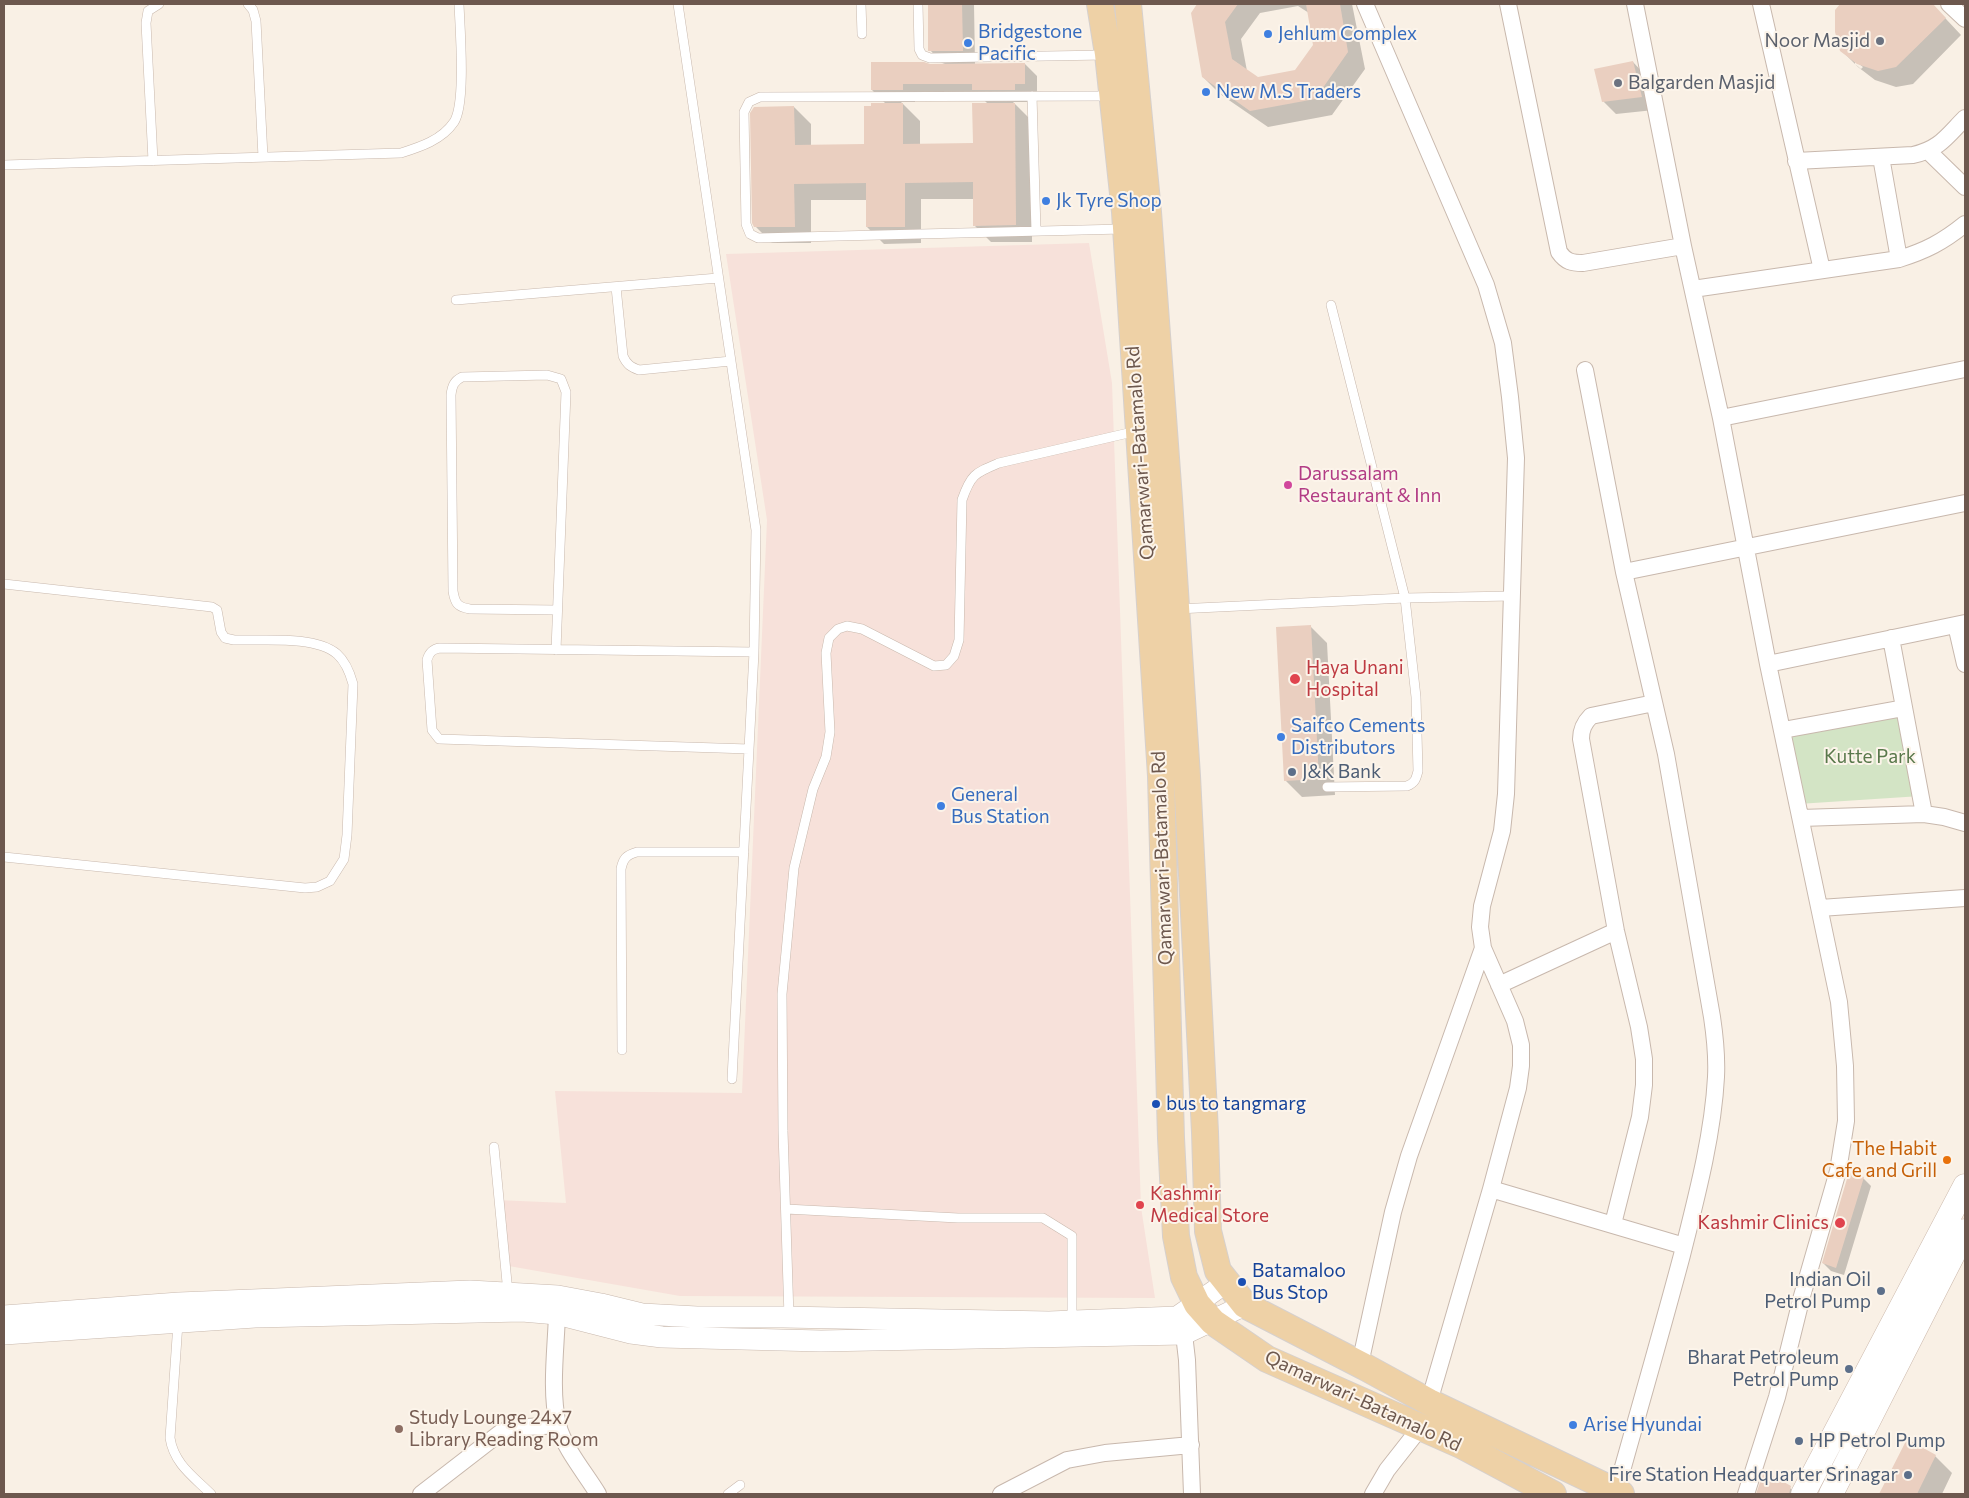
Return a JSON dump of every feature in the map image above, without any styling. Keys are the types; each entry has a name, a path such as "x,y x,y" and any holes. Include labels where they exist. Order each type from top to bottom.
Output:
{"main road":[{"name":"Qamarwari-Batamalo Rd","path":"1100,4 1108,54 1126,228 1161,776 1171,1138 1176,1236 1193,1319 1267,1359 1462,1445 1553,1494"},
{"name":"Qamarwari-Batamalo Rd","path":"1128,4 1148,212 1176,610 1202,1072 1208,1232 1218,1271 1245,1305 1362,1365 1428,1402 1619,1493"},
{"path":"1802,1494 1965,1186"},
{"path":"1831,1494 1965,1232"}],"street":[{"path":"1365,4 1486,285 1503,343 1516,458 1506,794 1502,831 1482,906 1480,927 1483,948 1515,1021 1522,1045 1522,1066 1518,1088 1490,1189 1428,1402"},
{"path":"1508,4 1559,252 1564,259 1573,263 1584,263 1683,246"},
{"path":"1635,4 1683,246 1721,418 1768,664 1839,1002 1845,1066 1846,1121 1838,1171 1802,1296 1777,1397 1746,1494"},
{"path":"1761,4 1822,270"},
{"path":"1949,4 1965,20"},
{"path":"1796,162 1913,155 1928,151 1939,145 1965,118"},
{"path":"1928,151 1965,187"},
{"path":"1881,157 1899,259"},
{"path":"1693,289 1899,259 1926,250 1948,238 1965,224"},
{"path":"1721,418 1965,369"},
{"path":"1585,370 1624,572 1666,754 1711,1007 1716,1045 1716,1078 1697,1194 1619,1493"},
{"path":"1624,572 1965,504"},
{"path":"1768,664 1961,624 1965,664"},
{"path":"1891,638 1924,814"},
{"path":"1613,1224 1640,1117 1644,1085 1644,1059 1639,1027 1616,931 1581,733 1585,723 1591,716 1654,703"},
{"path":"1783,730 1904,708"},
{"path":"1801,818 1924,814 1965,823"},
{"path":"1820,908 1965,898"},
{"path":"1499,985 1616,931"},
{"path":"1362,1365 1393,1212 1404,1174 1483,948"},
{"path":"1490,1189 1684,1246"},
{"path":"1192,1494 1193,1319 1227,1282"},
{"path":"4,1316 179,1303 470,1291 558,1296 642,1314 696,1318 789,1317 1072,1321 1193,1319"},
{"path":"4,1334 255,1317 522,1311 557,1314 631,1333 662,1337 821,1341 1193,1319 1245,1305"},
{"path":"557,1314 555,1393 559,1425 564,1439 598,1494"},
{"path":"421,1494 500,1433 511,1428 559,1425"},
{"path":"1373,1494 1387,1470 1420,1428"},
{"path":"1001,1494 1052,1466 1067,1460 1105,1453 1191,1445"}],"lane":[{"path":"153,161 146,24 148,11 159,4"},
{"path":"248,4 253,10 256,21 262,157"},
{"path":"4,165 402,153 427,145 454,122 461,96 459,4"},
{"path":"678,4 756,530 754,652 732,1079"},
{"path":"860,4 862,34"},
{"path":"918,4 918,49 922,55 930,58 1108,54"},
{"path":"1032,96 1036,231"},
{"path":"1112,96 760,97 749,102 744,112 746,224 750,234 758,238 1126,228"},
{"path":"456,300 718,278"},
{"path":"616,287 623,356 626,363 631,367 640,370 731,361"},
{"path":"1327,787 1407,786 1416,779 1418,771 1416,697 1405,598 1331,305"},
{"path":"556,650 566,392 564,385 561,379 546,375 462,377 456,380 452,387 451,395 454,602 460,608 470,610 557,610"},
{"path":"789,1317 782,994 794,868 813,789 826,757 830,732 826,653 829,638 838,629 847,626 862,629 934,666 946,665 954,656 959,640 962,500 968,481 980,471 999,463 1138,431"},
{"path":"4,584 206,605 216,610 225,638 234,640 295,641 323,645 337,654 349,669 353,684 347,835 344,859 330,881 317,887 305,888 4,857"},
{"path":"1176,610 1405,598 1512,596"},
{"path":"749,749 439,740 432,730 427,660 429,654 434,649 754,652"},
{"path":"622,1050 620,869 623,860 628,854 636,852 744,852"},
{"path":"494,1147 508,1293"},
{"path":"786,1209 958,1218 1043,1218 1072,1236 1072,1321"},
{"path":"178,1322 170,1438 172,1451 178,1462 212,1494"},
{"path":"728,1494 740,1485"}],"shaded area":[{"name":"General Bus Station","path":"1089,243 1112,383 1141,1207 1155,1298 680,1296 503,1265 497,1200 566,1203 555,1091 742,1093 767,520 726,254"}],"green space":[{"name":"Kutte Park","path":"1904,708 1921,796 1798,804 1783,730"}],"building":[{"path":"928,4 962,4 963,51 928,51"},
{"path":"1197,4 1238,4 1225,22 1232,59 1258,77 1295,70 1313,45 1306,4 1340,4 1348,52 1315,99 1250,111 1202,77 1191,13"},
{"name":"Noor Masjid","path":"1840,4 1933,4 1946,18 1896,67 1878,71 1857,64 1840,51 1835,32 1835,10"},
{"name":"Balgarden Masjid","path":"1633,61 1642,97 1602,102 1594,69"},
{"path":"871,62 924,62 930,64 1025,63 1025,84 1015,84 1015,90 972,90 972,84 903,84 903,90 871,90"},
{"path":"871,103 903,103 903,144 973,143 972,103 1015,103 1016,225 973,226 973,182 905,183 905,227 866,227 866,183 794,184 795,227 754,227 752,223 750,113 754,107 794,106 795,145 864,144 864,106 871,106"},
{"path":"1311,625 1319,779 1284,781 1276,627"},
{"path":"1849,1172 1864,1177 1836,1268 1822,1263"},
{"name":"Fire Station Headquarter Srinagar","path":"1907,1439 1936,1455 1917,1494 1879,1494"},
{"path":"1764,1471 1791,1486 1789,1494 1756,1494"}],"place":[{"name":"Jehlum Complex","path":"1268,34"},
{"name":"Noor Masjid","path":"1880,41"},
{"name":"Bridgestone Pacific","path":"968,43"},
{"name":"Balgarden Masjid","path":"1618,83"},
{"name":"New M.S Traders","path":"1206,92"},
{"name":"Jk Tyre Shop","path":"1046,201"},
{"name":"Darussalam Restaurant & Inn","path":"1288,485"},
{"name":"Haya Unani Hospital","path":"1295,679"},
{"name":"Saifco Cements Distributors","path":"1281,737"},
{"name":"J&K Bank","path":"1292,772"},
{"name":"General Bus Station","path":"941,806"},
{"name":"bus to tangmarg","path":"1156,1104"},
{"name":"The Habit Cafe and Grill","path":"1947,1160"},
{"name":"Kashmir Medical Store","path":"1140,1205"},
{"name":"Kashmir Clinics","path":"1840,1223"},
{"name":"Batamaloo Bus Stop","path":"1242,1282"},
{"name":"Indian Oil Petrol Pump","path":"1881,1291"},
{"name":"Bharat Petroleum Petrol Pump","path":"1849,1369"},
{"name":"Arise Hyundai","path":"1573,1425"},
{"name":"Study Lounge 24x7 Library Reading Room","path":"399,1429"},
{"name":"HP Petrol Pump","path":"1799,1441"},
{"name":"Fire Station Headquarter Srinagar","path":"1908,1475"}]}
